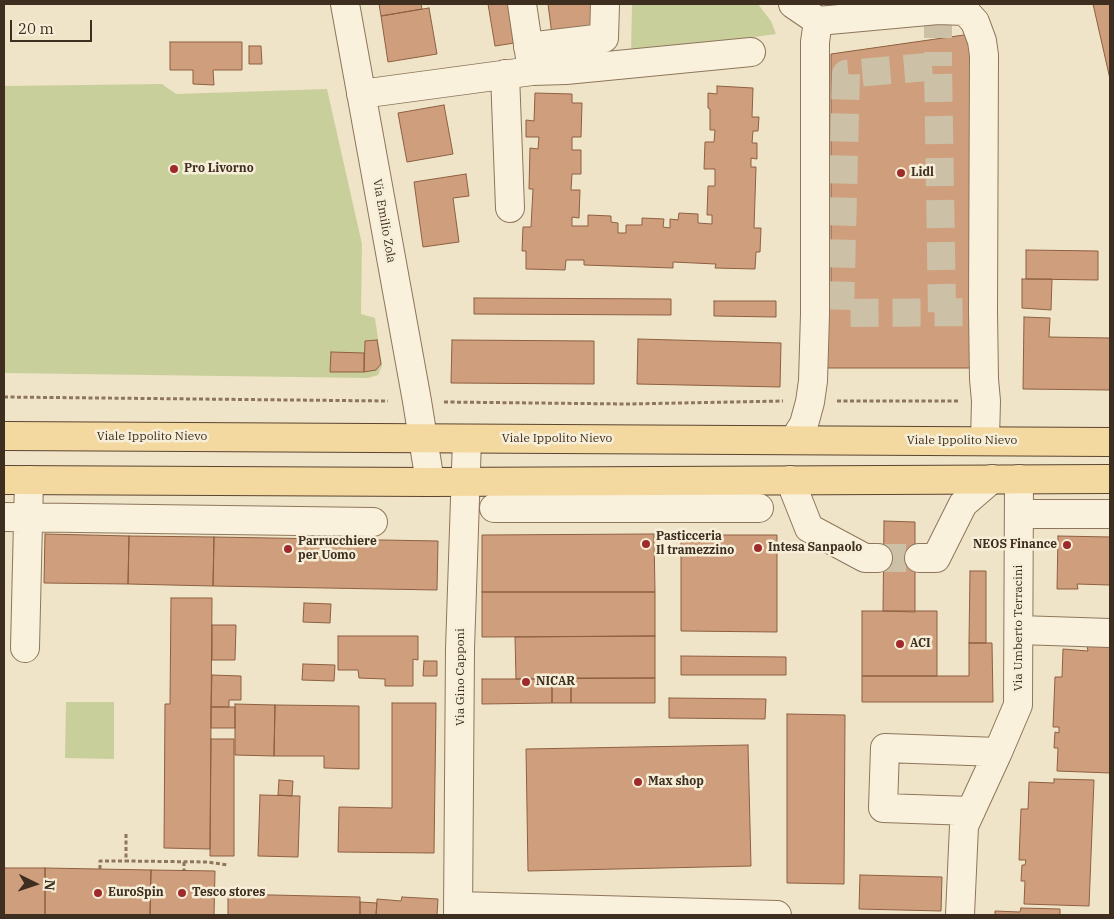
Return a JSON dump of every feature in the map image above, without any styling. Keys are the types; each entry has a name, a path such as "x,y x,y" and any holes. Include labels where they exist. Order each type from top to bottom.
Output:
{"main road":[{"name":"Viale Ippolito Nievo","path":"4,436 1110,442"},
{"path":"16,480 465,482 1110,479"}],"street":[{"name":"Via Emilio Zola","path":"345,4 430,482"},
{"path":"522,4 530,59"},
{"path":"361,94 505,74 530,59 604,38 605,4"},
{"path":"793,4 818,21 965,7 975,22 982,41 984,55 983,320 986,440"},
{"path":"794,440 804,424 813,381 815,314 815,42 818,21"},
{"path":"530,59 566,70 751,52"},
{"path":"505,74 510,208"},
{"name":"Via Gino Capponi","path":"458,911 460,649 467,439"},
{"path":"919,558 936,558 963,504 992,479"},
{"name":"Via Umberto Terracini","path":"960,915 964,826 1018,705 1019,479"},
{"path":"16,480 16,518 25,648"},
{"path":"790,480 809,528 865,558 878,558"},
{"path":"494,508 759,508"},
{"path":"1020,514 1110,514"},
{"path":"16,518 373,522"},
{"path":"1019,623 1059,617"},
{"path":"1019,623 1110,633"},
{"path":"971,810 883,808 884,748 998,752"},
{"path":"458,911 777,915"}],"path":[{"path":"4,397 393,401"},
{"path":"443,402 626,404 792,401"},
{"path":"845,401 950,401"},
{"path":"126,834 126,861"},
{"path":"100,869 100,861 207,862 228,865"},
{"path":"184,862 184,870"}],"green space":[{"path":"632,4 758,4 771,21 776,34 631,54"},
{"name":"Pro Livorno","path":"162,84 176,94 327,89 362,244 361,314 375,318 382,366 378,375 368,378 4,373 4,86"},
{"path":"66,702 114,702 114,759 65,758"}],"building":[{"path":"379,4 421,4 422,9 381,16"},
{"path":"488,4 515,4 521,42 495,46"},
{"path":"548,4 601,4 592,29 552,35"},
{"path":"1093,4 1110,4 1110,79"},
{"path":"429,8 437,54 388,62 381,16"},
{"name":"Lidl","path":"971,34 970,368 820,368 822,292 831,292 831,54"},
{"path":"170,42 242,42 242,70 213,70 214,85 193,84 193,70 170,70"},
{"path":"249,46 261,46 262,64 249,64"},
{"path":"717,86 753,88 752,117 759,117 758,131 753,131 752,143 757,143 757,159 751,158 751,167 756,167 754,228 761,228 760,252 756,252 755,269 715,268 716,264 673,262 673,268 584,265 584,260 566,260 565,270 526,269 526,251 522,251 523,227 531,227 533,189 529,189 530,148 538,149 539,137 526,137 526,120 534,121 535,93 572,94 572,103 582,103 581,137 572,137 572,150 581,150 581,174 572,174 571,190 580,190 579,218 572,217 572,226 588,226 588,215 611,216 611,222 618,223 618,233 626,233 626,225 642,225 642,218 664,219 663,227 670,228 670,219 678,220 679,213 698,214 698,223 712,224 712,215 707,215 708,186 715,186 715,169 704,169 705,142 714,142 715,130 710,130 708,93 717,94"},
{"path":"444,105 453,154 407,162 398,113"},
{"path":"466,174 469,196 453,198 459,242 423,247 414,182"},
{"path":"1026,250 1098,251 1098,280 1026,279"},
{"path":"1022,279 1052,279 1051,310 1022,308"},
{"path":"474,298 671,299 671,315 474,314"},
{"path":"714,301 776,301 776,317 714,316"},
{"path":"1024,317 1050,318 1049,337 1110,338 1110,390 1023,389"},
{"path":"638,339 781,343 780,387 637,384"},
{"path":"377,340 381,364 376,370 364,372 365,341"},
{"path":"452,340 594,341 594,384 451,383"},
{"path":"331,352 364,353 364,372 330,372"},
{"path":"884,521 915,522 915,612 883,611"},
{"path":"45,534 129,536 128,584 44,583"},
{"path":"654,534 655,592 482,592 482,535"},
{"path":"681,535 777,535 777,632 681,631"},
{"path":"129,536 214,537 213,586 128,584"},
{"path":"1058,536 1110,537 1110,585 1077,584 1078,589 1057,589"},
{"path":"214,537 438,541 437,590 213,586"},
{"path":"970,571 986,571 986,643 969,643"},
{"path":"482,592 655,592 655,636 482,637"},
{"path":"171,598 212,598 210,849 164,848 165,704 170,704"},
{"path":"304,603 331,604 330,623 303,622"},
{"name":"ACI","path":"862,611 937,611 937,676 862,676"},
{"path":"212,625 236,625 235,660 212,660"},
{"path":"338,636 418,636 418,660 413,659 413,686 385,686 385,679 359,678 358,670 338,670"},
{"path":"655,636 655,678 516,679 515,637"},
{"path":"969,643 992,643 993,702 862,702 862,676 969,676"},
{"path":"1087,646 1110,647 1110,773 1057,771 1058,748 1054,748 1055,732 1059,733 1059,727 1053,727 1055,677 1062,677 1063,649 1088,651"},
{"path":"681,656 786,657 786,675 681,675"},
{"path":"424,661 437,661 437,676 423,676"},
{"path":"303,664 335,665 334,681 302,680"},
{"path":"212,675 241,676 241,700 229,700 229,707 211,707"},
{"path":"571,678 655,678 655,703 571,703"},
{"path":"571,678 571,703 552,703 552,679"},
{"path":"482,679 552,679 552,703 482,704"},
{"path":"669,698 766,699 765,719 669,718"},
{"path":"392,703 436,703 434,853 338,852 339,807 392,808"},
{"path":"235,704 275,705 274,756 235,755"},
{"path":"275,705 359,706 359,769 324,768 324,756 274,756"},
{"path":"211,707 235,707 235,728 211,728"},
{"path":"787,714 845,715 844,884 787,883"},
{"path":"211,739 234,739 234,856 210,856"},
{"name":"Max shop","path":"748,745 751,866 528,871 526,749"},
{"path":"1054,779 1094,780 1089,906 1024,904 1025,881 1021,881 1022,865 1025,865 1026,860 1019,860 1021,809 1028,809 1029,782 1054,783"},
{"path":"279,780 293,781 292,796 278,795"},
{"path":"260,795 300,796 298,857 258,856"},
{"path":"4,868 45,868 45,915 4,915"},
{"name":"EuroSpin","path":"45,868 151,870 150,915 45,915"},
{"name":"Tesco stores","path":"151,870 215,871 214,915 150,915"},
{"path":"860,875 942,877 941,911 859,909"},
{"path":"228,894 360,897 360,915 228,915"},
{"path":"402,897 438,899 437,915 376,915 377,899 401,901"},
{"path":"360,902 377,903 376,915 360,915"},
{"path":"1021,908 1060,909 1060,915 995,915 995,911 1020,912"}],"tunnel":[{"path":"938,10 938,66"},
{"path":"942,312 938,66 846,74 840,313 983,312"},
{"path":"878,558 919,558"}],"place":[{"name":"Pro Livorno","path":"174,169"},
{"name":"Lidl","path":"901,173"},
{"name":"Pasticceria Il tramezzino","path":"646,544"},
{"name":"NEOS Finance","path":"1067,545"},
{"name":"Intesa Sanpaolo","path":"758,548"},
{"name":"Parrucchiere per Uomo","path":"288,549"},
{"name":"ACI","path":"900,644"},
{"name":"NICAR","path":"526,682"},
{"name":"Max shop","path":"638,782"},
{"name":"EuroSpin","path":"98,893"},
{"name":"Tesco stores","path":"182,893"}]}
